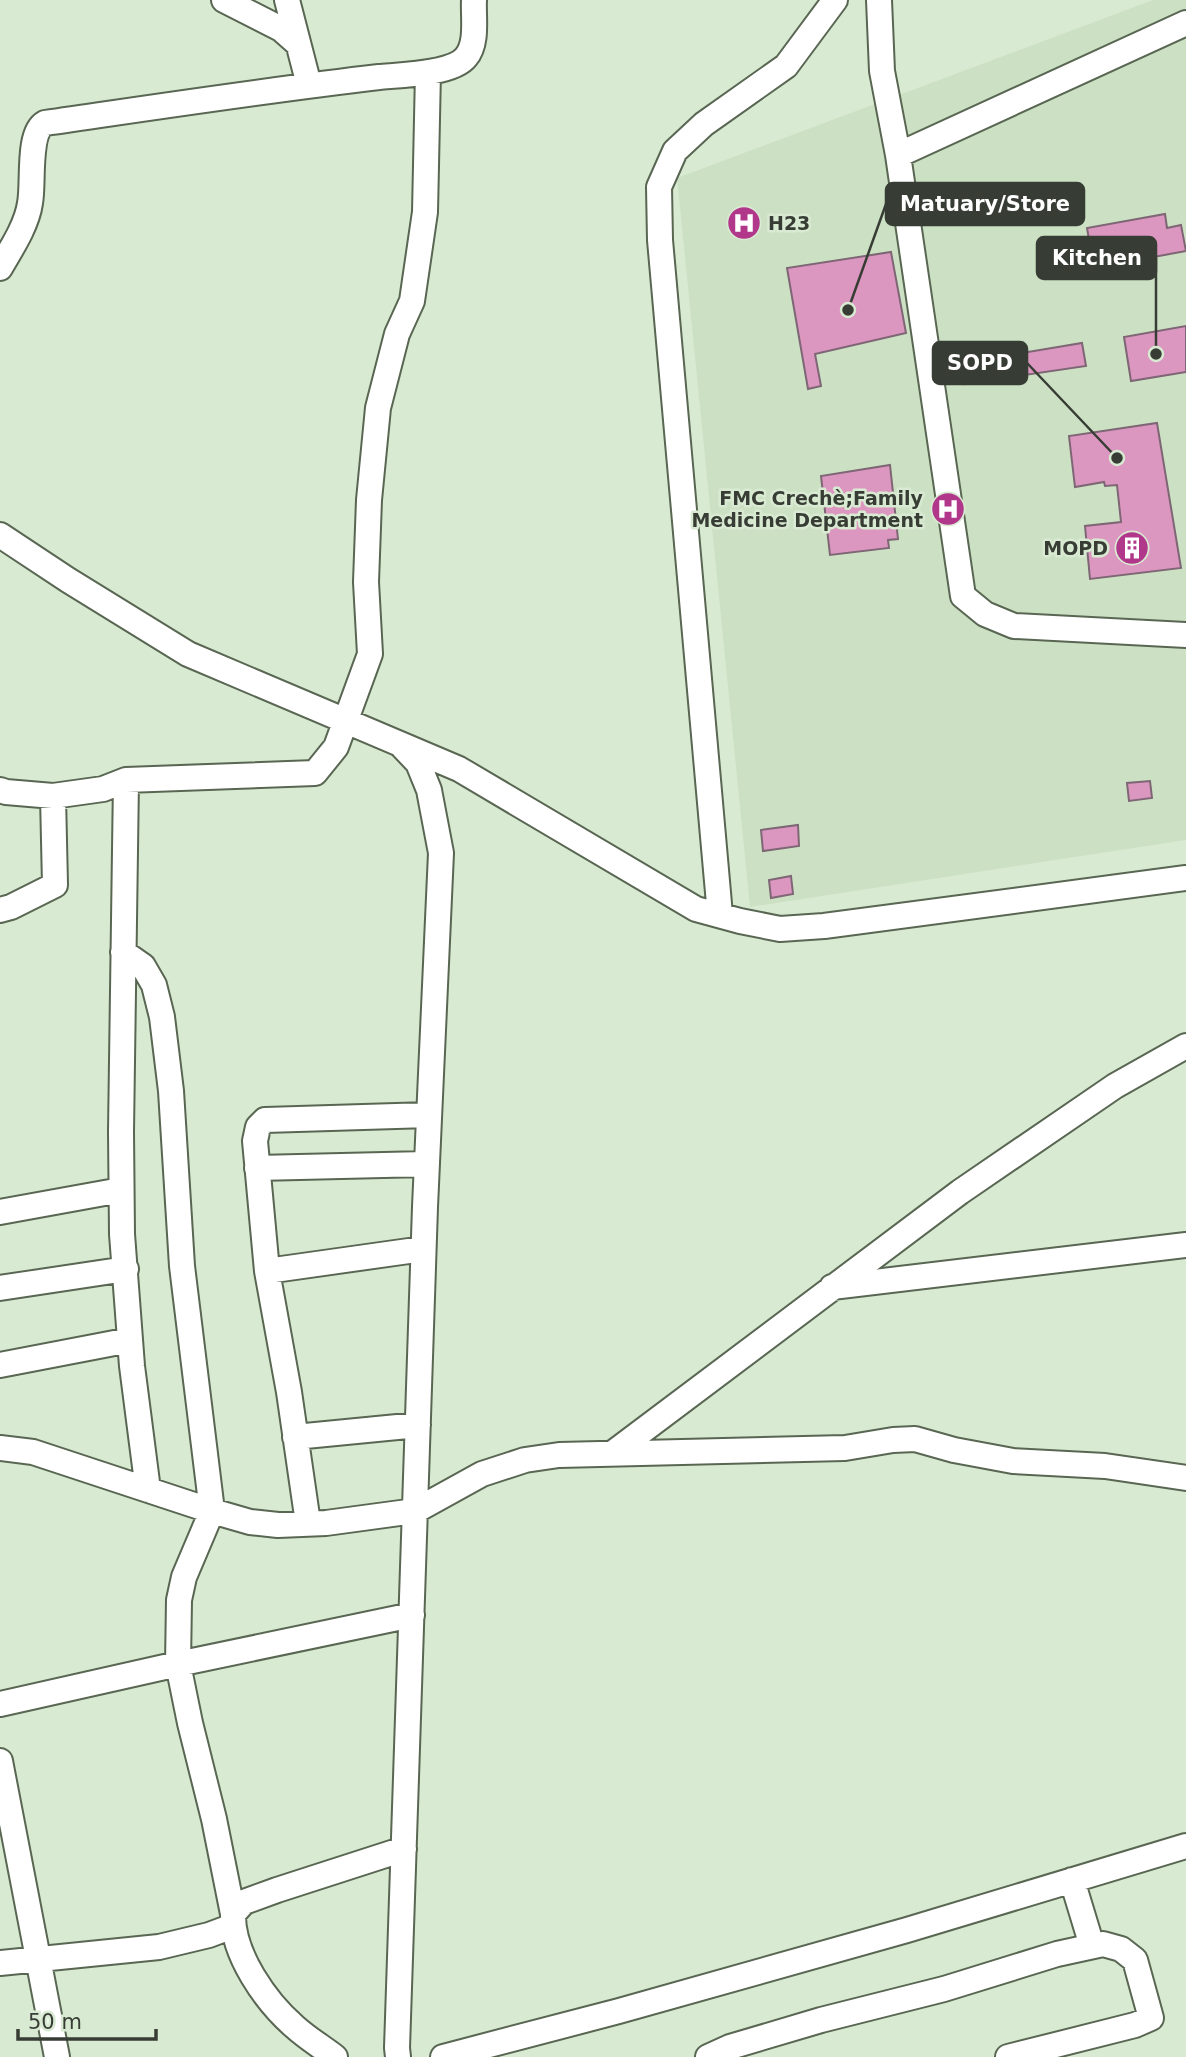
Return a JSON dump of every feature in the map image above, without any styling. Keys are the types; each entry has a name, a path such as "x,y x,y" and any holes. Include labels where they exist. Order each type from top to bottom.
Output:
{"street":[{"path":"223,0 281,29 298,44"},
{"path":"287,0 309,85"},
{"path":"0,268 17,238 30,205 32,158 39,126 309,85 428,72 456,65 466,58 473,44 474,0"},
{"path":"720,915 663,268 659,187 675,151 704,124 786,66 835,0"},
{"path":"879,0 882,71 898,155 963,596 985,614 1014,626 1186,635"},
{"path":"898,155 1186,23"},
{"path":"0,790 53,796 103,789 125,780 315,773 336,747 370,654 366,582 369,499 378,408 397,334 412,301 414,288 425,212 428,72"},
{"path":"0,535 188,654 459,769 696,909 780,929 824,926 1186,878"},
{"path":"398,2057 426,1164 441,853 429,790 418,763 400,744"},
{"path":"125,780 122,1234 130,1340 148,1490"},
{"path":"0,910 55,885 53,796"},
{"path":"123,952 143,966 154,985 162,1017 171,1091 182,1266 212,1511 184,1577 179,1600 178,1664 215,1819 237,1943 267,1997 294,2027 335,2057"},
{"path":"613,1453 960,1192 1115,1086 1186,1046"},
{"path":"308,1523 267,1271 255,1141 258,1127 265,1120 429,1115"},
{"path":"257,1168 426,1164"},
{"path":"0,1212 121,1190"},
{"path":"832,1287 1186,1245"},
{"path":"267,1271 423,1249"},
{"path":"0,1288 125,1269"},
{"path":"0,1365 130,1340"},
{"path":"295,1437 418,1425"},
{"path":"0,1448 33,1452 212,1511 250,1522 278,1525 415,1511 482,1474 525,1460 559,1455 845,1448 915,1439 954,1450 1013,1461 1105,1466 1186,1478"},
{"path":"0,1704 412,1615"},
{"path":"0,1761 57,2057"},
{"path":"443,2057 906,1930 1186,1846"},
{"path":"0,1963 159,1947 209,1935 233,1920 244,1902 404,1849"},
{"path":"1072,1880 1092,1946"},
{"path":"708,2057 730,2047 821,2020 944,1989 1092,1946 1103,1944 1121,1949 1135,1960 1151,2018 1135,2025 1008,2057"}],"shaded area":[{"name":"FMC Crechè;Family Medicine Department","path":"1153,0 1186,0 1186,840 750,907 677,178"}],"building":[{"path":"1165,214 1167,228 1181,225 1186,251 1094,268 1087,228"},
{"path":"891,252 906,333 815,354 821,386 808,389 787,268"},
{"path":"1186,326 1186,372 1131,381 1124,337"},
{"path":"1082,343 1086,366 964,384 962,363"},
{"path":"1157,423 1181,568 1090,579 1085,526 1121,522 1117,485 1105,486 1104,482 1075,487 1069,436"},
{"path":"890,465 898,539 888,540 889,548 830,555 821,476"},
{"path":"1150,781 1152,798 1129,801 1127,783"},
{"path":"798,825 799,846 763,851 761,830"},
{"path":"791,876 793,894 771,898 769,880"}],"place":[{"name":"H23","path":"744,223"},
{"name":"Matuary/Store","path":"848,310"},
{"name":"Kitchen","path":"1156,354"},
{"name":"SOPD","path":"1117,458"},
{"name":"FMC Crechè;Family Medicine Department","path":"948,509"},
{"name":"MOPD","path":"1132,548"}]}
